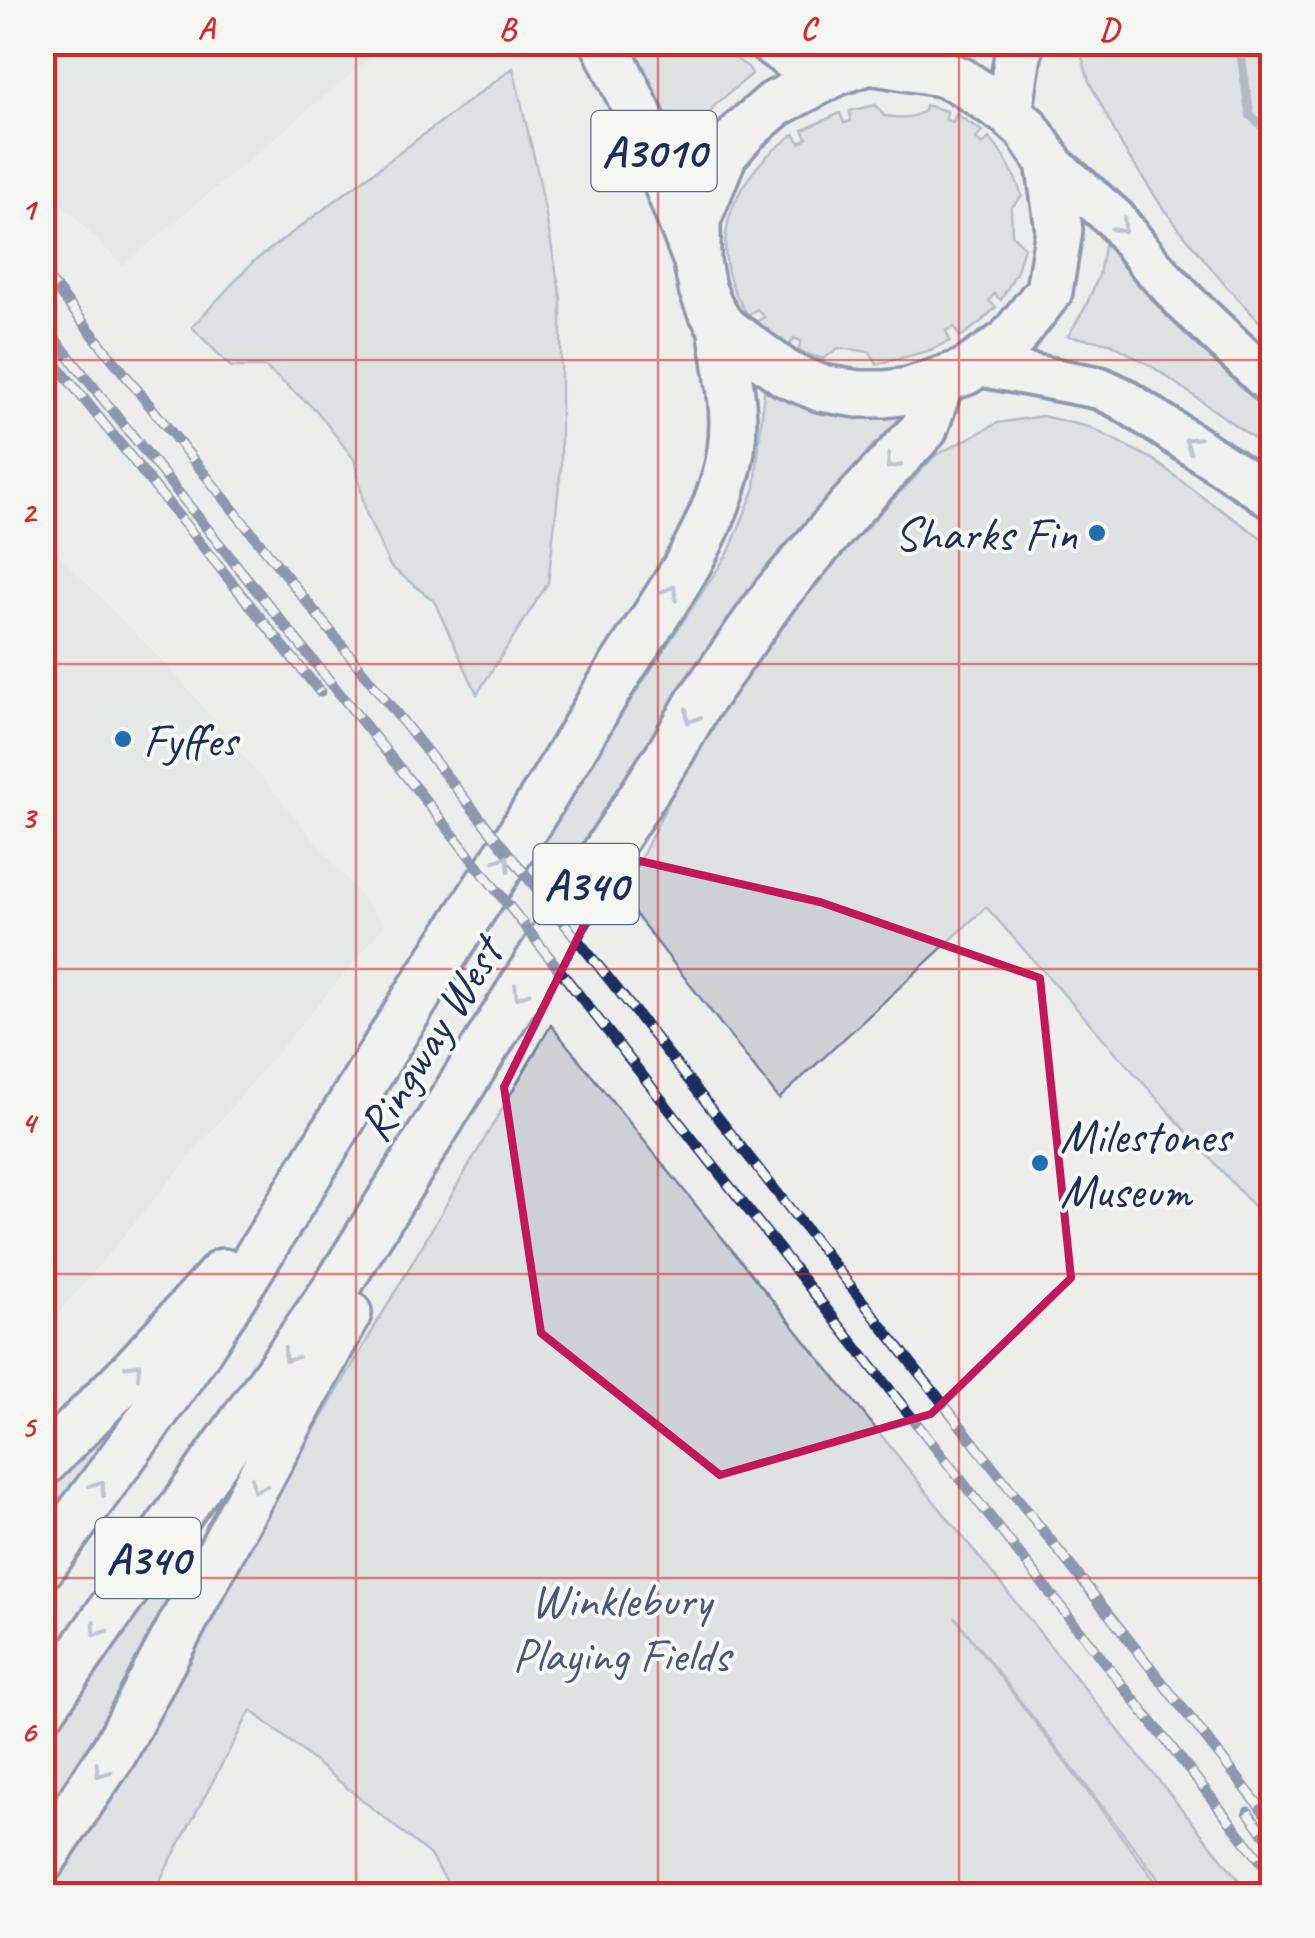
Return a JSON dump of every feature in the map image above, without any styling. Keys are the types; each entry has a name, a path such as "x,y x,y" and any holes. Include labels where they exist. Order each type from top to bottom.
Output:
{"main road":[{"name":"A3010","path":"604,42 644,125 697,262"},
{"path":"771,42 823,80"},
{"path":"1010,113 1020,42"},
{"path":"1049,162 1059,230 1049,291 1010,342 960,373 909,391 884,394 820,388 786,374 721,326 709,306 697,262 697,220 724,154 775,104 882,52 960,80 1010,113 1026,128 1049,162 1115,219 1186,303 1272,385"},
{"name":"Ringway West","path":"42,1566 200,1348 691,562 710,520 732,450 733,394 721,326"},
{"path":"960,373 1100,388 1272,497"},
{"name":"Ringway West","path":"42,1709 333,1294 698,704 775,595 924,429 960,373"},
{"path":"42,1860 114,1752 289,1427 480,1058"},
{"path":"42,1464 136,1368 301,1185"}],"highlighted area":[{"path":"618,856 820,902 1040,978 1071,1278 931,1414 720,1475 541,1333 504,1087"}],"shaded area":[{"path":"42,43 388,43 123,266 43,186"},
{"path":"43,538 179,678 385,925 43,1332"}],"green space":[{"path":"627,43 713,43 752,74 715,105 671,170 645,74"},
{"path":"1078,43 1272,43 1272,335 1165,211 1123,148 1089,81"},
{"path":"513,68 561,298 561,468 548,583 477,694 434,601 390,566 366,513 354,459 316,410 265,367 231,367 192,327 253,262"},
{"path":"876,105 884,116 910,117 924,111 925,105 947,111 946,120 953,122 956,114 982,131 976,139 982,145 989,138 995,144 1022,196 1011,208 1012,235 1024,247 1017,271 1001,300 994,294 989,301 996,307 960,337 954,327 946,331 950,341 877,364 870,352 839,348 823,359 798,351 801,341 794,338 789,346 762,331 755,323 764,317 757,309 748,315 736,295 725,255 730,215 749,177 794,134 800,143 807,138 803,130 840,113 844,123 851,121 850,111"},
{"path":"1106,235 1272,400 1272,451 1153,367 1110,343 1068,336 1099,275"},
{"path":"764,391 814,410 911,415 872,446 800,533 561,897 528,855 729,552 755,488"},
{"path":"1042,416 1089,427 1154,460 1272,545 1272,1227 986,907 779,1099 622,897 719,699 783,614 936,455 998,423"},
{"name":"Winklebury Playing Fields","path":"551,1025 1251,1895 1171,1895 955,1617 1166,1895 456,1895 429,1854 251,1710 152,1895 43,1895 42,1721 177,1554 193,1541 209,1547 269,1508"},
{"path":"165,1364 43,1536 43,1482"}],"waterway":[{"path":"1239,42 1250,115 1272,135"}],"railway":[{"path":"42,271 621,994 1272,1822"},
{"path":"42,323 446,826 1272,1875"},
{"path":"42,347 320,692"},
{"path":"1248,1812 1272,1844"}],"place":[{"name":"Sharks Fin","path":"1097,533"},
{"name":"Fyffes","path":"123,739"},
{"name":"Milestones Museum","path":"1040,1163"}]}
